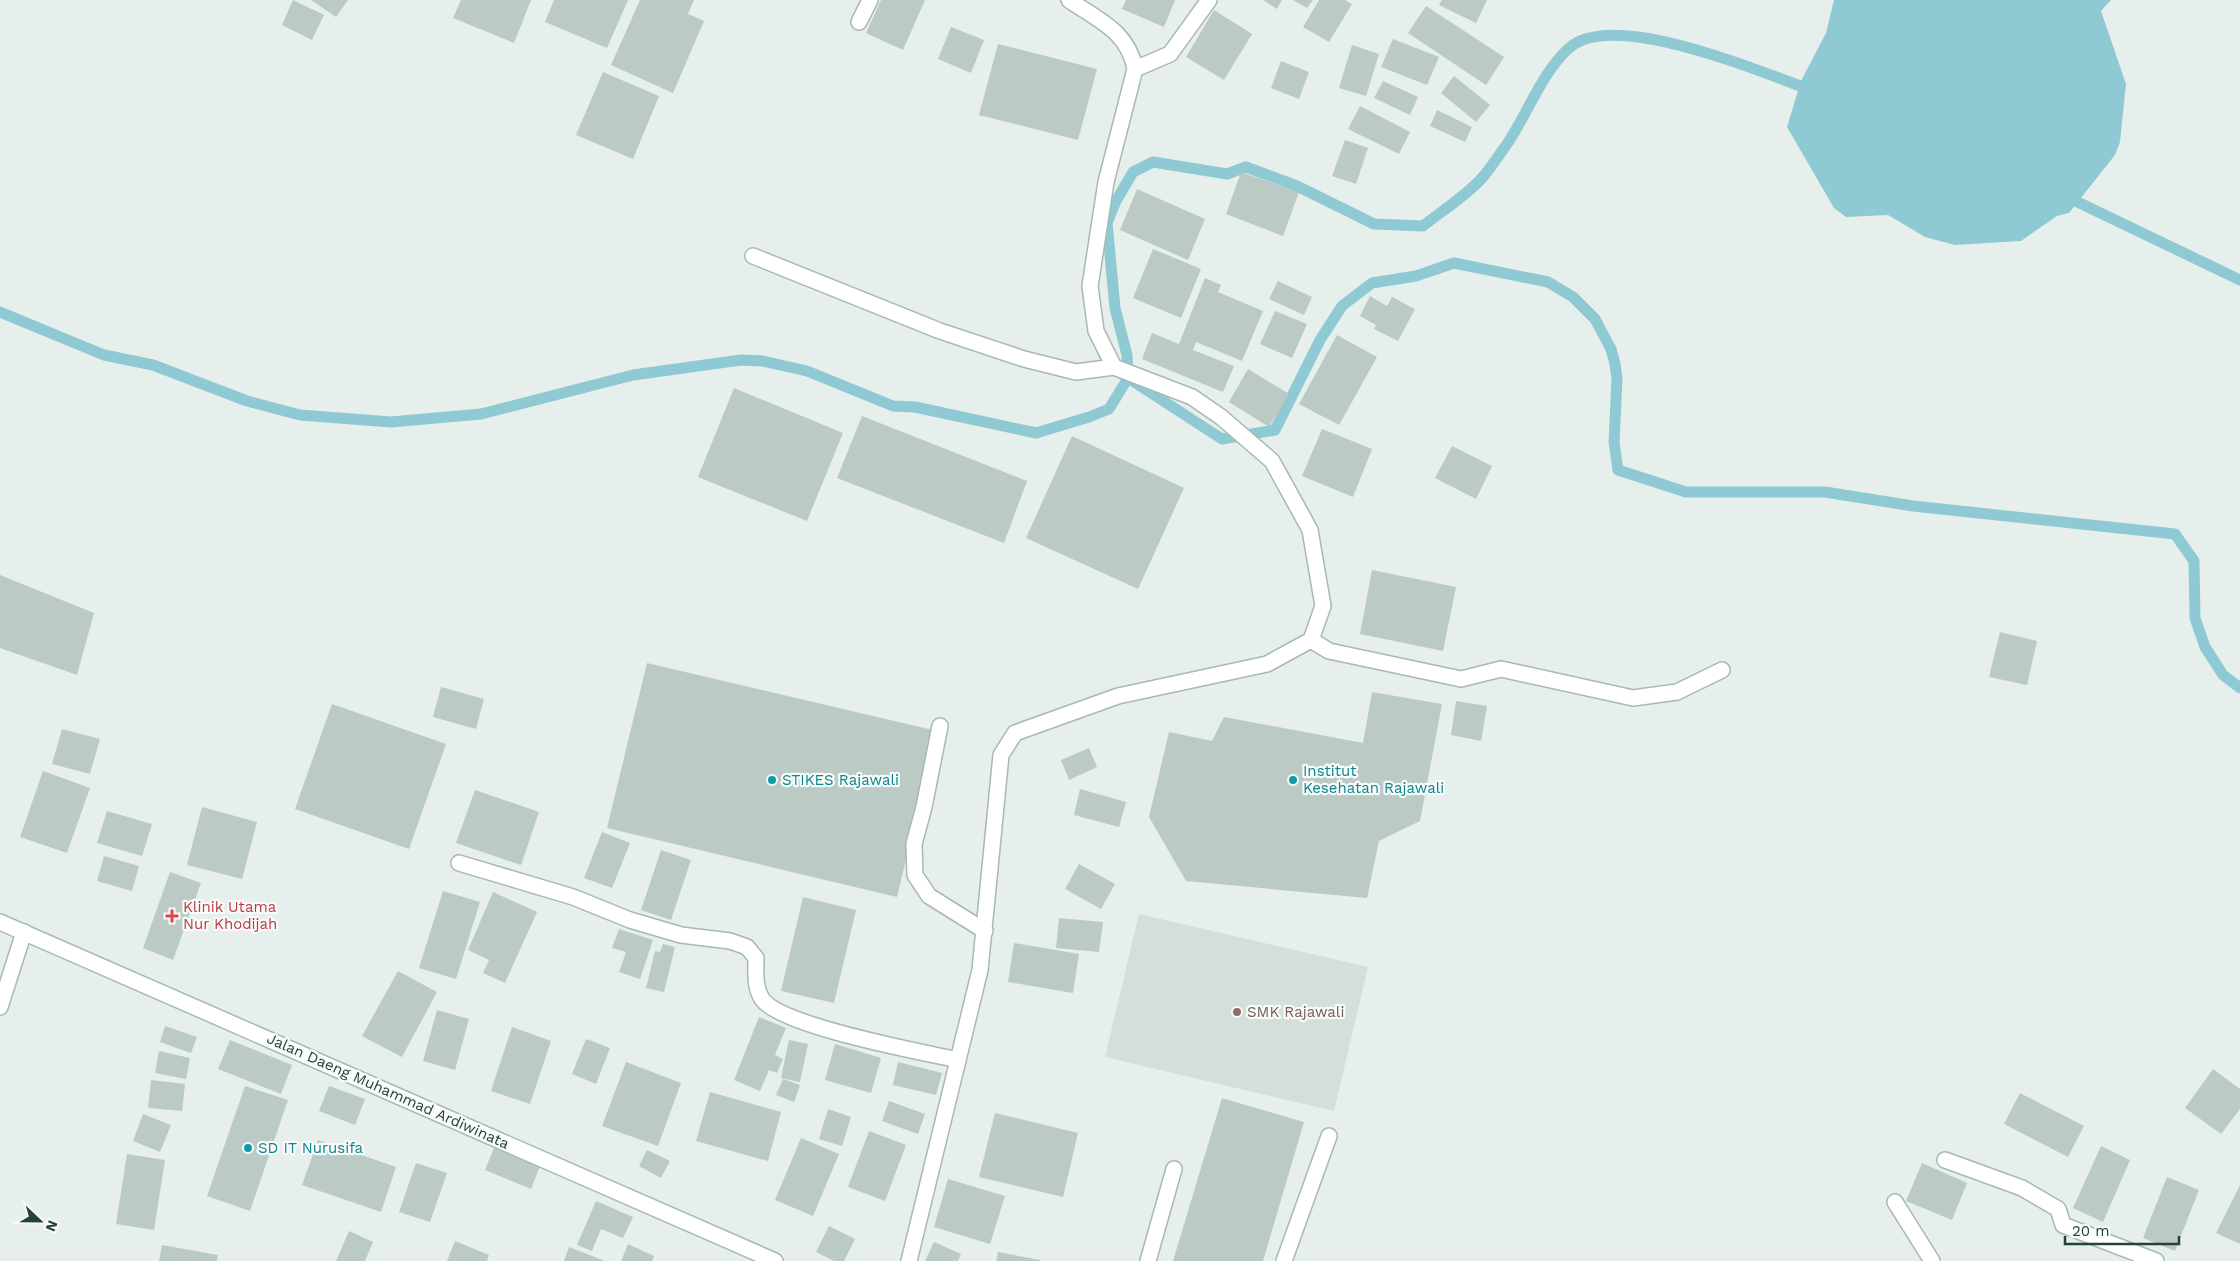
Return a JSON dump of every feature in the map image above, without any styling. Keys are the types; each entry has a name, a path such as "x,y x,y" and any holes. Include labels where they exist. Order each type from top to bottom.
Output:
{"street":[{"path":"860,22 870,0"},
{"path":"1069,0 1120,34 1132,54 1135,69 1106,182 1090,286 1096,331 1114,367"},
{"path":"1135,69 1170,54 1209,0"},
{"path":"753,256 940,331 1024,359 1076,372 1114,367 1192,397 1221,416 1272,461 1310,530 1323,606 1310,640 1267,664 1118,696 1015,733 1001,755 980,970 909,1261"},
{"path":"1310,640 1329,651 1461,679 1501,669 1634,698 1677,692 1722,670"},
{"path":"940,726 924,807 914,844 915,875 928,896 985,931"},
{"path":"459,863 572,897 630,920 681,936 730,941 747,947 756,958 755,982 763,1000 785,1015 840,1034 958,1060"},
{"name":"Jalan Daeng Muhammad Ardiwinata","path":"0,922 775,1261"},
{"path":"0,1007 24,932"},
{"path":"1284,1261 1329,1136"},
{"path":"1944,1160 2022,1188 2058,1209 2064,1225 2156,1261"},
{"path":"1148,1261 1174,1169"},
{"path":"1894,1202 1932,1261"}],"shaded area":[{"name":"SMK Rajawali","path":"1139,914 1368,967 1334,1111 1105,1057"}],"water":[{"path":"1834,0 2111,0 2101,11 2126,84 2120,142 2115,155 2069,213 2057,216 2021,241 1955,245 1925,237 1888,215 1846,217 1834,208 1787,127 1801,81 1826,33"}],"building":[{"path":"293,0 324,15 312,40 282,25"},
{"path":"311,0 348,0 336,17"},
{"path":"461,0 531,0 514,43 453,18"},
{"path":"554,0 628,0 607,48 545,22"},
{"path":"640,0 694,0 688,14 704,21 673,93 611,65"},
{"path":"881,0 925,0 903,50 866,33"},
{"path":"1126,0 1175,0 1164,27 1122,9"},
{"path":"1263,0 1282,0 1277,9"},
{"path":"1293,0 1313,0 1307,8"},
{"path":"1319,0 1345,0 1352,4 1329,42 1303,27"},
{"path":"1442,0 1487,0 1476,23 1439,5"},
{"path":"1426,6 1504,57 1486,85 1408,33"},
{"path":"1214,10 1252,34 1224,80 1186,57"},
{"path":"951,27 984,40 971,73 938,59"},
{"path":"1393,39 1439,57 1427,85 1381,67"},
{"path":"998,44 1097,69 1078,140 979,115"},
{"path":"1352,45 1379,54 1366,96 1339,88"},
{"path":"1281,61 1309,72 1299,99 1271,88"},
{"path":"603,72 659,96 633,159 576,135"},
{"path":"1454,76 1490,105 1476,122 1441,93"},
{"path":"1383,81 1418,97 1410,115 1374,98"},
{"path":"1360,106 1410,132 1399,154 1348,129"},
{"path":"1437,110 1472,127 1465,142 1430,126"},
{"path":"1345,140 1368,148 1356,184 1332,176"},
{"path":"1241,172 1299,192 1283,236 1226,214"},
{"path":"1137,189 1205,219 1188,260 1120,230"},
{"path":"1153,249 1201,269 1181,318 1133,298"},
{"path":"1205,278 1221,285 1218,292 1263,311 1242,361 1196,342 1193,350 1234,366 1223,392 1142,359 1152,333 1179,344"},
{"path":"1278,281 1312,297 1304,315 1269,299"},
{"path":"1370,296 1387,306 1392,297 1415,309 1398,341 1374,329 1376,325 1360,316"},
{"path":"1275,311 1307,324 1292,358 1260,344"},
{"path":"1337,335 1377,357 1339,425 1299,404"},
{"path":"1248,369 1289,394 1269,427 1229,402"},
{"path":"734,388 843,433 807,521 698,477"},
{"path":"862,416 1027,481 1004,543 837,478"},
{"path":"1322,429 1372,449 1353,497 1302,476"},
{"path":"1072,436 1184,488 1138,589 1026,538"},
{"path":"1452,446 1492,466 1476,499 1435,478"},
{"path":"1372,570 1456,587 1443,651 1360,634"},
{"path":"0,575 94,613 77,675 0,648"},
{"path":"2000,632 2037,641 2027,685 1989,677"},
{"name":"STIKES Rajawali","path":"647,663 937,731 897,897 607,828"},
{"path":"441,687 484,699 476,729 433,717"},
{"name":"Institut Kesehatan Rajawali","path":"1372,692 1442,704 1420,821 1379,841 1367,898 1186,881 1149,817 1169,732 1212,741 1224,717 1363,743"},
{"path":"1456,701 1487,706 1481,741 1451,735"},
{"path":"332,704 446,744 409,849 295,809"},
{"path":"62,729 100,739 90,774 52,764"},
{"path":"1089,748 1097,767 1069,780 1061,760"},
{"path":"43,771 90,788 67,853 20,837"},
{"path":"1080,789 1126,802 1119,827 1074,815"},
{"path":"475,790 539,812 521,865 456,843"},
{"path":"202,807 257,822 242,879 187,865"},
{"path":"107,811 152,824 142,856 97,843"},
{"path":"602,832 630,843 612,888 584,878"},
{"path":"661,850 691,860 671,920 641,910"},
{"path":"104,856 139,866 132,891 97,881"},
{"path":"1079,864 1115,884 1101,909 1065,889"},
{"name":"Klinik Utama Nur Khodijah","path":"170,872 201,883 173,960 143,948"},
{"path":"443,891 480,902 456,979 419,968"},
{"path":"493,892 537,912 505,983 483,973 489,960 468,950"},
{"path":"803,897 856,910 834,1003 781,991"},
{"path":"1059,918 1103,922 1099,952 1056,948"},
{"path":"619,929 653,940 640,979 619,972 626,952 612,948"},
{"path":"1014,943 1079,954 1073,993 1008,982"},
{"path":"663,944 675,947 664,992 646,988 655,951 660,952"},
{"path":"398,971 437,992 402,1057 362,1036"},
{"path":"437,1010 469,1019 455,1070 423,1061"},
{"path":"759,1017 786,1028 775,1055 783,1059 777,1073 769,1070 760,1091 734,1080"},
{"path":"165,1026 197,1037 191,1053 160,1042"},
{"path":"512,1027 551,1041 530,1104 491,1091"},
{"path":"586,1039 610,1048 596,1084 572,1074"},
{"path":"230,1040 292,1065 281,1094 218,1069"},
{"path":"789,1040 808,1044 800,1082 781,1078"},
{"path":"835,1044 881,1058 871,1093 825,1080"},
{"path":"159,1051 190,1058 186,1079 155,1073"},
{"path":"626,1062 681,1083 658,1146 602,1126"},
{"path":"898,1062 942,1073 936,1095 893,1085"},
{"path":"2213,1069 2240,1089 2240,1109 2221,1134 2185,1108"},
{"path":"783,1079 800,1085 794,1102 776,1095"},
{"path":"151,1080 185,1084 182,1111 148,1108"},
{"name":"SD IT Nurusifa","path":"245,1086 288,1100 250,1211 207,1196"},
{"path":"329,1086 365,1099 355,1125 319,1111"},
{"path":"710,1092 781,1112 768,1161 696,1141"},
{"path":"2020,1093 2084,1126 2068,1157 2004,1124"},
{"path":"1222,1098 1304,1122 1263,1261 1173,1261"},
{"path":"889,1101 925,1114 918,1134 882,1121"},
{"path":"828,1109 851,1117 842,1146 819,1139"},
{"path":"995,1113 1078,1133 1063,1197 979,1177"},
{"path":"143,1114 171,1125 160,1152 133,1141"},
{"path":"869,1131 906,1145 885,1201 848,1187"},
{"path":"801,1138 839,1154 813,1216 775,1200"},
{"path":"318,1140 396,1167 381,1212 302,1185"},
{"path":"2101,1146 2130,1160 2103,1222 2073,1208"},
{"path":"494,1148 540,1166 531,1189 485,1170"},
{"path":"647,1150 670,1161 661,1178 639,1166"},
{"path":"127,1154 165,1160 154,1230 116,1224"},
{"path":"416,1163 447,1173 430,1222 399,1212"},
{"path":"1922,1163 1967,1183 1952,1220 1906,1201"},
{"path":"2167,1177 2199,1190 2175,1251 2143,1238"},
{"path":"948,1179 1005,1196 990,1244 934,1227"},
{"path":"2240,1185 2240,1244 2216,1233"},
{"path":"596,1201 633,1217 623,1238 601,1229 592,1251 577,1245"},
{"path":"829,1226 855,1239 844,1261 834,1261 816,1252"},
{"path":"349,1231 373,1242 365,1261 336,1261"},
{"path":"455,1241 489,1255 487,1261 447,1261"},
{"path":"934,1242 961,1254 958,1261 925,1261"},
{"path":"628,1244 654,1256 652,1261 621,1261"},
{"path":"162,1245 218,1255 217,1261 159,1261"},
{"path":"569,1247 605,1261 564,1261"},
{"path":"998,1252 1040,1260 1040,1261 996,1261"}],"waterway":[{"path":"0,312 104,355 153,365 247,401 300,415 391,422 481,414 633,375 741,360 763,361 807,371 893,406 915,407 1036,433 1109,409 1128,378 1127,355 1115,308 1107,223 1116,201 1133,172 1153,162 1227,174 1246,167 1297,186 1374,224 1423,226 1462,197 1482,178 1515,132 1535,94 1558,59 1568,49 1589,38 1618,35 1651,39 1725,59 1814,91"},
{"path":"2063,195 2240,280"},
{"path":"1128,378 1222,439 1275,430 1320,340 1342,306 1372,283 1416,276 1454,263 1548,282 1573,297 1595,319 1611,349 1617,379 1614,442 1618,470 1686,492 1825,492 1913,506 2175,534 2194,561 2195,618 2205,647 2223,675 2240,688"}],"place":[{"name":"STIKES Rajawali","path":"772,780"},
{"name":"Institut Kesehatan Rajawali","path":"1293,780"},
{"name":"Klinik Utama Nur Khodijah","path":"172,916"},
{"name":"SMK Rajawali","path":"1237,1012"},
{"name":"SD IT Nurusifa","path":"248,1148"}]}
